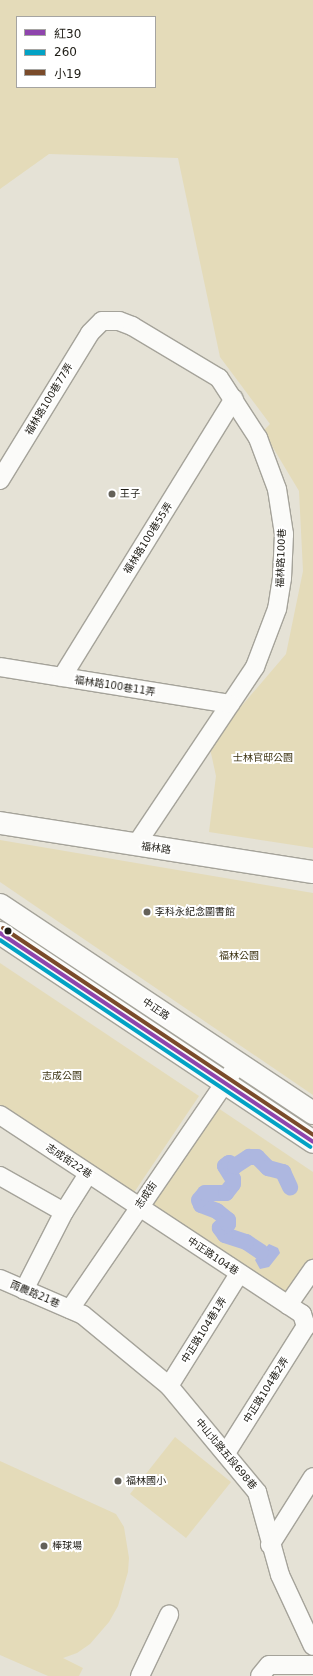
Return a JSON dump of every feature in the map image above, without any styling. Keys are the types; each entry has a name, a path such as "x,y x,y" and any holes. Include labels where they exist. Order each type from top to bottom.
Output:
{"main road":[{"name":"福林路","path":"0,823 313,872"},
{"name":"中正路","path":"0,905 313,1113"},
{"path":"0,933 313,1142"}],"street":[{"name":"福林路100巷","path":"102,321 119,321 132,326 219,378 258,438 277,489 284,534 282,578 277,609 255,667 136,845"},
{"name":"福林路100巷77弄","path":"0,480 90,333 102,321"},
{"name":"福林路100巷55弄","path":"62,677 234,399"},
{"name":"福林路100巷11弄","path":"0,667 230,704"},
{"name":"志成街","path":"70,1309 138,1207 238,1064"},
{"name":"志成街22巷","path":"0,1115 138,1207"},
{"path":"24,1290 64,1212 88,1174"},
{"path":"0,1176 64,1212"},
{"name":"中正路104巷","path":"138,1207 302,1314 306,1326"},
{"path":"288,1305 313,1269"},
{"name":"中正路104巷1弄","path":"169,1386 239,1274"},
{"name":"雨農路21巷","path":"0,1279 70,1309"},
{"name":"中山北路五段698巷","path":"70,1309 83,1314 169,1386 257,1492 270,1545 280,1575 313,1646"},
{"name":"中正路104巷2弄","path":"226,1453 306,1326"},
{"path":"270,1545 313,1477"},
{"path":"141,1676 169,1616"},
{"path":"260,1676 269,1665 313,1665"}],"green space":[{"name":"士林官邸公園","path":"0,0 313,0 313,848 209,832 216,776 209,744 286,654 303,571 299,491 263,431 270,424 220,357 178,158 49,154 0,189"},
{"name":"福林公園","path":"0,840 313,893 313,1095 0,882"},
{"name":"志成公園","path":"0,963 199,1096 133,1194 0,1106"},
{"path":"218,1108 313,1172 313,1259 287,1298 151,1206"},
{"path":"175,1437 231,1482 186,1538 130,1494"},
{"path":"0,1461 116,1514 124,1527 129,1558 128,1572 118,1606 109,1622 90,1644 77,1653 63,1658 83,1668 79,1676 48,1676 0,1655"}],"water":[{"path":"269,1244 278,1248 280,1253 269,1267 260,1269 255,1260"}],"waterway":[{"path":"261,1252 246,1242 225,1235 220,1228 228,1224 228,1220 217,1211 201,1205 199,1200 205,1193 226,1193 233,1184 233,1179 225,1166 229,1163 235,1166 249,1157 257,1157 268,1168 283,1172 290,1187"}],"transit line":[{"name":"小19","path":"3,928 313,1135"},
{"name":"紅30","path":"0,933 313,1142"},
{"name":"260","path":"0,940 310,1147"}],"place":[{"name":"王子","path":"112,494"},
{"name":"李科永紀念圖書館","path":"147,912"},
{"name":"福林國小","path":"118,1481"},
{"name":"棒球場","path":"44,1546"}]}
